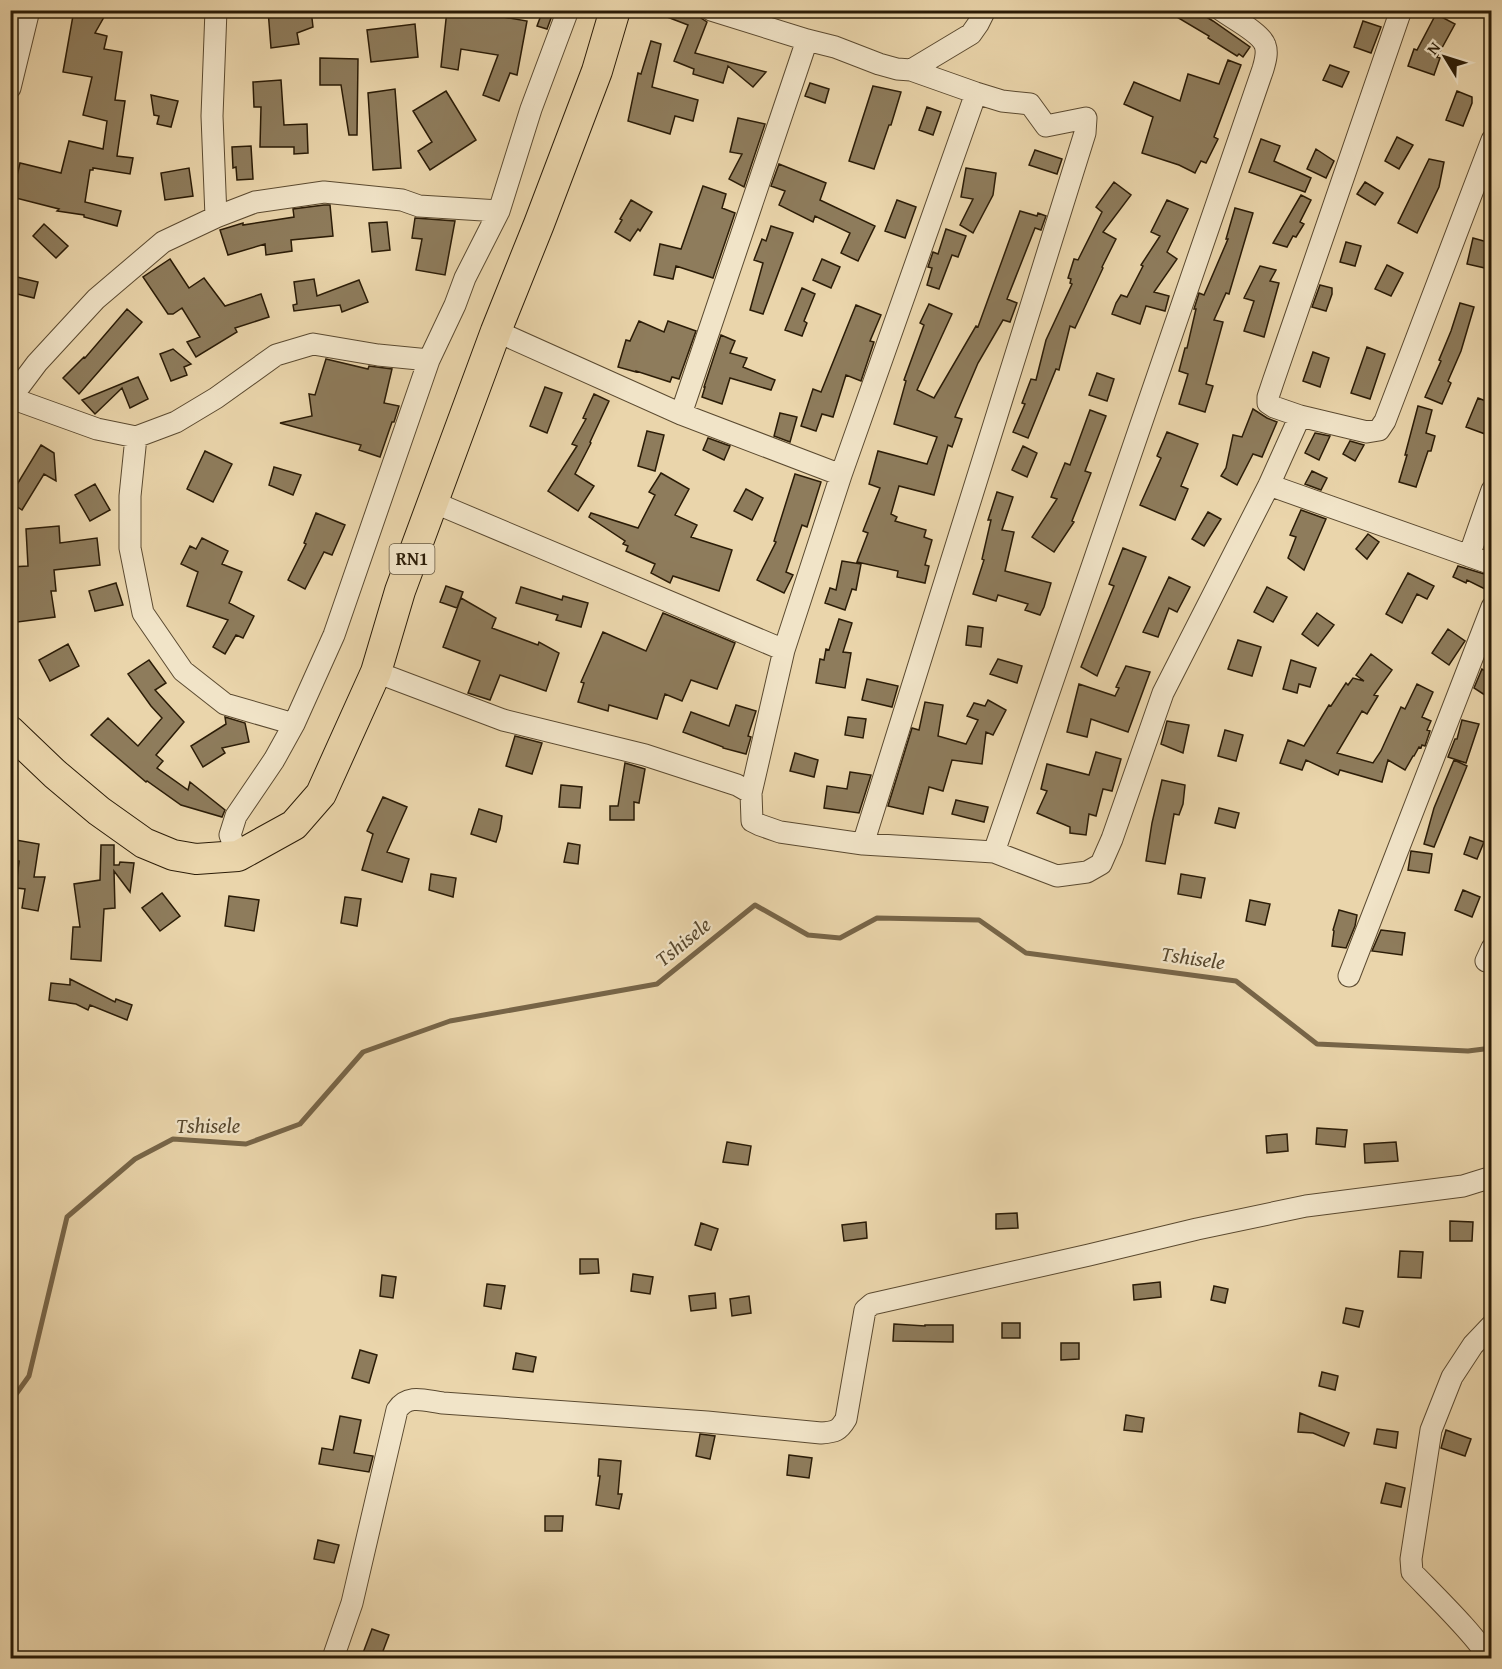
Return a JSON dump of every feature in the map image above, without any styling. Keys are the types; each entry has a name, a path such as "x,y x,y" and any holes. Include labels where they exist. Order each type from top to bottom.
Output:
{"highway":[{"name":"RN1","path":"10,731 55,774 99,811 144,843 173,855 196,859 238,856 294,825 321,794 376,672 400,591 496,331 597,71 615,10"}],"street":[{"path":"10,88 29,10"},
{"path":"216,10 212,116 216,217"},
{"path":"238,856 230,835 236,816 274,760 294,724 334,635 429,360 455,306 465,278 500,211 531,109 568,10"},
{"path":"711,10 835,47 888,66 910,70 976,93 1030,104 1046,126 1086,118 1085,133 863,844"},
{"path":"910,70 971,34 985,10"},
{"path":"994,852 1263,69 1266,46 1260,38 1221,10"},
{"path":"1401,10 1268,397 1268,403 1300,416 1367,432 1379,430 1386,421 1491,140"},
{"path":"681,414 807,40"},
{"path":"976,93 841,475 784,650 751,794 752,821 780,832 863,844 994,852 1057,876 1087,872 1101,864 1112,840 1162,693 1269,485 1300,416"},
{"path":"429,360 378,355 313,344 276,355 216,398 176,422 136,437 97,429 11,399 37,363 96,299 163,242 255,202 324,192 402,200 419,206 500,211"},
{"path":"496,331 681,414 841,475"},
{"path":"136,437 130,496 130,548 142,613 183,671 225,704 294,724"},
{"path":"1269,485 1491,564"},
{"path":"1469,556 1491,490"},
{"path":"433,502 784,650"},
{"path":"1349,976 1491,607"},
{"path":"376,672 503,720 645,755 737,785 751,794"},
{"path":"333,1659 352,1604 397,1410 402,1402 411,1399 821,1433 832,1432 841,1428 846,1419 865,1310 872,1304 1306,1206 1463,1185 1491,1177"},
{"path":"1487,1659 1474,1638 1412,1572 1412,1559 1431,1430 1452,1377 1473,1346 1491,1325"}],"building":[{"path":"74,10 108,10 95,33 107,36 104,49 122,52 115,100 125,101 117,156 133,158 130,174 93,168 90,170 85,202 121,211 117,226 84,217 84,215 57,211 59,209 12,197 20,163 61,173 69,141 103,149 107,121 83,115 92,77 63,72"},
{"path":"268,10 311,10 313,27 297,33 299,44 271,48"},
{"path":"447,10 479,10 479,13 527,21 517,75 510,73 499,101 483,95 498,55 461,49 458,70 441,67"},
{"path":"543,10 554,10 547,29 537,26"},
{"path":"654,10 699,10 701,18 707,22 695,53 766,72 753,87 728,66 723,83 693,74 694,69 674,61 688,25 654,12"},
{"path":"1165,10 1195,10 1250,47 1243,57 1239,54 1237,56"},
{"path":"1436,14 1455,24 1437,57 1440,58 1434,75 1408,66 1414,49 1417,50"},
{"path":"1363,21 1381,27 1371,53 1354,47"},
{"path":"415,24 418,57 371,62 367,30"},
{"path":"651,41 661,44 652,87 698,100 693,121 675,116 670,134 628,121 638,73 641,74"},
{"path":"320,58 358,59 357,135 349,135 341,85 320,85"},
{"path":"1228,60 1241,65 1214,137 1218,139 1206,163 1201,161 1195,173 1179,165 1142,153 1153,117 1124,104 1134,82 1180,101 1188,74 1219,84"},
{"path":"1330,65 1349,72 1342,87 1323,80"},
{"path":"281,80 284,125 307,124 308,153 294,154 294,147 260,147 261,107 254,107 253,82"},
{"path":"810,83 829,89 825,103 805,96"},
{"path":"873,86 901,92 874,169 849,161"},
{"path":"395,89 401,168 373,170 368,93"},
{"path":"446,91 476,140 430,170 418,151 432,142 413,111"},
{"path":"1457,91 1472,97 1463,126 1446,120"},
{"path":"151,95 178,101 171,127 157,124 159,116 154,115"},
{"path":"927,107 941,112 933,135 919,130"},
{"path":"738,118 765,124 744,187 729,179 742,154 730,152"},
{"path":"1397,137 1413,145 1399,169 1385,161"},
{"path":"1261,139 1280,146 1274,161 1311,178 1305,192 1249,172"},
{"path":"251,146 253,179 237,180 236,167 233,168 232,147"},
{"path":"1316,149 1334,161 1326,178 1307,169"},
{"path":"1035,150 1062,159 1057,174 1029,165"},
{"path":"1429,159 1444,162 1439,187 1417,233 1398,223"},
{"path":"779,164 826,183 820,200 875,226 858,261 841,253 850,233 815,216 813,222 779,205 785,191 771,186"},
{"path":"189,168 193,196 165,200 161,173"},
{"path":"966,168 996,173 993,195 973,233 960,225 973,199 961,197"},
{"path":"1114,182 1131,195 1103,232 1116,239 1075,328 1070,326 1059,370 1056,369 1028,438 1013,432 1025,404 1022,403 1031,379 1036,380 1046,340 1072,284 1071,279 1068,278 1074,259 1078,260 1102,212 1096,207"},
{"path":"1365,182 1383,193 1375,205 1357,194"},
{"path":"703,186 726,194 722,208 735,213 713,278 676,266 673,279 654,275 660,244 681,249"},
{"path":"1301,195 1311,200 1300,222 1304,224 1287,247 1273,243"},
{"path":"631,200 652,212 640,231 638,229 630,241 615,232"},
{"path":"897,200 916,207 905,238 885,231"},
{"path":"1167,200 1188,209 1167,252 1177,259 1154,292 1169,296 1165,311 1146,306 1140,324 1112,314 1121,295 1127,297 1143,266 1141,265 1160,236 1151,232"},
{"path":"330,205 333,236 291,240 292,251 266,255 265,244 228,255 220,230 243,223 243,225 294,217 293,209"},
{"path":"1235,208 1253,213 1229,294 1226,293 1214,320 1223,322 1206,384 1213,386 1205,412 1179,404 1188,374 1179,371 1185,348 1187,348 1199,293 1204,295 1228,239 1226,239"},
{"path":"1020,211 1046,216 1041,230 1035,228 1007,299 1017,303 1010,322 1003,320 978,363 955,417 962,419 952,447 948,445 934,495 899,486 891,514 897,517 895,521 926,530 924,537 932,540 925,565 929,566 925,583 897,577 898,571 857,562 868,533 863,531 880,488 869,484 878,451 927,464 937,437 894,424 906,381 904,380 924,325 920,323 929,304 952,314 917,390 934,398 976,326 978,327"},
{"path":"415,218 455,221 445,275 416,270 422,239 412,238"},
{"path":"387,222 390,250 372,252 369,223"},
{"path":"44,224 68,246 56,258 33,236"},
{"path":"771,226 793,233 763,314 750,310 763,263 754,260 762,239 766,241"},
{"path":"946,229 966,236 958,257 952,255 939,289 927,285 932,268 928,267 933,252 938,254"},
{"path":"1473,238 1491,243 1485,268 1467,264"},
{"path":"1346,242 1361,246 1355,266 1340,262"},
{"path":"170,259 189,288 204,278 225,306 261,294 269,317 235,328 237,332 196,357 187,342 200,337 182,308 173,314 168,314 143,277"},
{"path":"822,259 840,267 831,288 813,280"},
{"path":"1387,265 1403,273 1391,296 1375,289"},
{"path":"1260,266 1276,270 1270,281 1279,283 1264,337 1244,331 1254,301 1244,298"},
{"path":"17,277 38,282 34,298 13,293"},
{"path":"314,279 317,296 359,280 368,302 342,312 340,305 294,311 293,305 297,304 294,282"},
{"path":"1320,285 1332,288 1326,311 1312,307"},
{"path":"802,288 815,294 804,321 807,323 802,336 785,330"},
{"path":"1460,303 1474,307 1461,351 1448,381 1451,383 1442,404 1425,397 1441,361 1439,360"},
{"path":"856,305 881,315 870,341 874,342 861,381 846,375 833,417 822,414 816,431 801,426 813,389 821,392"},
{"path":"127,309 142,322 79,394 63,378 85,358"},
{"path":"639,321 664,332 668,321 696,331 679,379 672,377 670,382 618,367 626,340 630,341"},
{"path":"721,335 735,341 730,353 747,358 743,367 775,380 771,390 730,378 722,404 702,397"},
{"path":"1367,347 1385,354 1370,399 1351,393"},
{"path":"173,349 191,364 184,367 187,375 171,381 160,354"},
{"path":"1313,352 1329,358 1320,387 1303,381"},
{"path":"326,359 368,369 369,366 392,369 384,403 399,406 380,457 359,450 361,445 280,423 312,416 309,394 315,395"},
{"path":"1097,373 1114,379 1107,401 1089,395"},
{"path":"138,377 148,399 130,408 122,388 95,414 82,400"},
{"path":"545,387 562,393 547,433 530,426"},
{"path":"594,394 609,401 575,474 594,486 578,511 548,491 577,446 572,444 586,419 583,418"},
{"path":"1478,398 1491,403 1491,417 1485,434 1466,427"},
{"path":"1418,406 1432,410 1426,433 1435,436 1416,487 1399,482"},
{"path":"1253,409 1277,422 1262,457 1253,454 1237,485 1221,476 1226,468 1233,435 1242,437"},
{"path":"1090,410 1106,416 1085,471 1091,473 1072,521 1074,522 1054,552 1032,537 1057,499 1051,497 1065,463 1070,465"},
{"path":"780,413 797,417 790,442 774,436"},
{"path":"647,431 664,435 655,471 638,466"},
{"path":"1167,432 1198,444 1181,486 1188,489 1175,520 1140,505 1161,458 1157,456"},
{"path":"1315,433 1330,436 1319,460 1305,453"},
{"path":"708,438 730,446 724,460 703,450"},
{"path":"1350,441 1364,445 1355,461 1343,454"},
{"path":"41,445 54,453 56,481 44,474 22,510 10,502 10,496"},
{"path":"1023,446 1037,453 1027,477 1012,470"},
{"path":"205,451 232,464 213,502 187,489"},
{"path":"274,467 301,475 293,495 269,485"},
{"path":"1312,471 1327,478 1321,490 1305,484"},
{"path":"661,473 689,489 675,515 697,525 691,537 732,550 719,591 673,576 670,583 651,573 655,564 626,551 628,546 623,544 625,541 589,517 591,513 638,528 655,495 649,492"},
{"path":"795,474 821,482 807,527 802,525 786,572 793,575 784,593 757,580 776,542 774,541"},
{"path":"95,484 110,510 90,521 75,495"},
{"path":"746,489 763,498 752,520 734,511"},
{"path":"997,492 1013,497 1002,530 1014,532 1005,571 1051,583 1040,615 1025,610 1028,604 998,595 996,601 973,594 984,560 982,559 991,520 988,520"},
{"path":"1301,510 1326,519 1304,570 1288,558 1296,537 1290,535"},
{"path":"1208,512 1221,519 1204,546 1192,539"},
{"path":"316,513 345,525 332,555 324,552 305,589 288,580 306,544 304,543"},
{"path":"59,526 60,543 97,538 100,565 54,570 56,591 51,591 55,617 10,623 10,567 28,566 26,529"},
{"path":"1368,534 1379,542 1367,559 1356,549"},
{"path":"202,538 228,551 222,564 242,572 229,603 254,616 243,638 236,635 225,654 213,647 228,620 187,606 198,572 181,564 190,546 196,549"},
{"path":"1123,548 1146,557 1097,676 1081,667 1114,586 1109,584"},
{"path":"842,561 861,564 856,590 852,589 845,610 825,603 830,588 836,590"},
{"path":"1458,566 1491,576 1491,592 1467,580 1466,583 1453,577"},
{"path":"1408,573 1434,586 1427,599 1417,594 1402,623 1386,614"},
{"path":"1169,577 1190,587 1177,612 1169,608 1158,637 1143,632"},
{"path":"116,583 123,605 95,611 89,591"},
{"path":"446,586 463,592 457,608 440,602"},
{"path":"521,587 562,600 563,596 588,603 581,627 556,620 558,615 516,603"},
{"path":"1267,587 1287,597 1273,622 1254,612"},
{"path":"461,598 496,618 492,628 538,645 539,642 559,653 546,691 500,675 490,700 468,693 480,661 443,647"},
{"path":"663,613 735,643 717,689 691,680 682,701 665,694 657,719 609,705 608,711 578,702 584,683 581,682 603,632 646,651"},
{"path":"1317,613 1334,625 1318,646 1302,634"},
{"path":"839,619 852,623 843,652 851,653 845,688 816,683 820,659 824,660 826,649 829,650"},
{"path":"968,626 983,628 981,647 966,645"},
{"path":"1448,629 1465,641 1449,665 1432,653"},
{"path":"1238,640 1261,647 1252,676 1228,669"},
{"path":"68,644 79,666 50,681 39,660"},
{"path":"1371,654 1392,670 1374,695 1378,696 1367,714 1362,711 1337,753 1373,763 1401,707 1405,709 1417,684 1433,692 1422,717 1431,721 1427,730 1430,731 1425,746 1419,747 1405,770 1388,760 1382,782 1340,770 1338,775 1306,760 1302,770 1280,763 1288,740 1304,746 1329,705 1331,706 1346,683 1348,685 1353,678 1364,681 1356,675"},
{"path":"998,659 1022,666 1017,683 990,674"},
{"path":"149,660 166,683 155,690 184,722 156,755 163,761 157,768 188,790 190,782 225,810 222,817 181,805 146,782 91,735 108,718 138,746 162,718 128,674"},
{"path":"1291,660 1316,668 1310,687 1299,684 1297,693 1283,689"},
{"path":"1126,666 1150,672 1128,732 1091,719 1087,737 1067,732 1079,684 1115,696 1119,688 1116,687"},
{"path":"1482,669 1491,675 1491,699 1474,688"},
{"path":"867,679 898,686 892,707 862,700"},
{"path":"988,700 1006,710 993,735 986,732 982,764 952,760 943,791 929,787 923,814 888,806 912,728 919,730 925,702 943,705 938,736 966,744 978,720 967,716 974,703 985,706"},
{"path":"736,705 756,711 748,736 751,737 746,754 723,748 683,732 691,712 729,726"},
{"path":"225,717 245,723 249,742 222,748 225,753 203,767 191,746 226,724"},
{"path":"848,717 866,719 863,738 845,735"},
{"path":"1462,720 1479,724 1466,763 1448,757 1457,739"},
{"path":"1167,721 1189,725 1183,753 1161,744"},
{"path":"1225,730 1243,735 1236,761 1218,756"},
{"path":"515,736 542,743 532,774 506,766"},
{"path":"1096,752 1121,759 1112,791 1103,789 1096,816 1089,814 1086,835 1070,833 1070,827 1037,813 1047,791 1041,789 1047,764 1089,775"},
{"path":"795,753 818,760 814,777 790,771"},
{"path":"1454,760 1467,766 1434,847 1424,844 1434,808"},
{"path":"625,763 645,769 639,803 634,802 634,820 610,820 610,806 618,806"},
{"path":"850,772 871,775 859,813 824,808 827,786 847,789"},
{"path":"1162,780 1185,785 1179,815 1174,814 1165,864 1146,861"},
{"path":"561,785 582,787 580,808 559,807"},
{"path":"383,797 407,807 387,852 409,859 402,882 362,870 373,834 367,831"},
{"path":"956,800 988,807 984,822 952,814"},
{"path":"1219,808 1239,813 1235,828 1215,823"},
{"path":"479,809 502,816 496,842 471,834"},
{"path":"1470,837 1484,842 1477,859 1464,854"},
{"path":"10,839 39,844 34,877 45,877 38,911 22,908 25,889 16,888 19,861 10,859"},
{"path":"568,843 580,845 578,864 564,862"},
{"path":"101,845 114,845 114,865 119,865 120,862 134,863 130,892 114,871 115,908 104,909 101,961 71,959 73,927 80,927 74,884 100,880"},
{"path":"1411,851 1432,854 1429,873 1408,870"},
{"path":"431,874 456,878 453,897 429,890"},
{"path":"1181,874 1205,878 1201,898 1178,894"},
{"path":"1463,890 1480,897 1472,917 1455,910"},
{"path":"162,893 180,916 160,931 142,908"},
{"path":"229,896 259,900 254,931 225,926"},
{"path":"345,897 361,899 357,926 341,923"},
{"path":"1250,900 1270,904 1265,925 1246,921"},
{"path":"1339,910 1357,915 1346,948 1332,946 1333,930"},
{"path":"1381,930 1405,933 1402,955 1372,951"},
{"path":"70,979 115,1002 116,999 132,1005 127,1020 90,1005 88,1010 76,1004 49,1000 51,983 70,985"},
{"path":"1317,1128 1347,1130 1345,1147 1316,1144"},
{"path":"1287,1134 1288,1151 1267,1153 1266,1136"},
{"path":"727,1142 751,1146 748,1165 723,1162"},
{"path":"1396,1142 1398,1161 1365,1163 1364,1144"},
{"path":"1017,1213 1018,1228 996,1229 996,1214"},
{"path":"1450,1221 1473,1222 1472,1241 1450,1241"},
{"path":"866,1222 867,1238 844,1241 842,1225"},
{"path":"701,1223 718,1229 711,1250 695,1245"},
{"path":"1400,1251 1423,1252 1421,1278 1398,1277"},
{"path":"580,1259 598,1259 599,1273 580,1274"},
{"path":"633,1274 653,1277 650,1294 631,1291"},
{"path":"382,1275 396,1277 393,1298 380,1296"},
{"path":"1160,1282 1161,1297 1134,1300 1133,1285"},
{"path":"487,1284 505,1286 501,1309 484,1306"},
{"path":"1214,1286 1228,1289 1225,1303 1211,1300"},
{"path":"715,1293 716,1308 691,1311 689,1296"},
{"path":"749,1296 751,1313 732,1316 730,1299"},
{"path":"1346,1308 1363,1311 1359,1327 1343,1323"},
{"path":"1002,1323 1020,1323 1020,1338 1002,1338"},
{"path":"894,1324 953,1325 953,1342 893,1341"},
{"path":"1061,1343 1079,1343 1079,1359 1061,1360"},
{"path":"360,1350 377,1355 369,1383 352,1378"},
{"path":"516,1353 536,1357 533,1372 513,1369"},
{"path":"1322,1372 1338,1376 1335,1390 1319,1386"},
{"path":"1300,1413 1349,1433 1344,1446 1313,1433 1298,1432"},
{"path":"1126,1415 1144,1418 1142,1432 1124,1430"},
{"path":"340,1416 361,1420 354,1453 373,1456 369,1472 319,1464 322,1448 333,1450"},
{"path":"1377,1429 1398,1432 1396,1448 1374,1444"},
{"path":"1446,1430 1471,1439 1465,1456 1441,1448"},
{"path":"700,1434 715,1436 710,1459 696,1456"},
{"path":"789,1455 812,1458 809,1478 787,1475"},
{"path":"599,1459 621,1461 618,1494 622,1494 619,1509 596,1505 600,1476 598,1476"},
{"path":"1386,1483 1405,1488 1401,1507 1381,1503"},
{"path":"545,1516 563,1516 562,1531 545,1531"},
{"path":"318,1540 339,1545 334,1563 314,1559"},
{"path":"372,1629 389,1635 380,1659 363,1653"}],"waterway":[{"name":"Tshisele","path":"10,1397 14,1397 29,1376 67,1217 135,1159 173,1139 246,1144 300,1124 363,1052 450,1021 657,984 755,905 808,935 840,938 877,918 979,920 1026,953 1236,981 1317,1044 1468,1051 1492,1048"}]}
